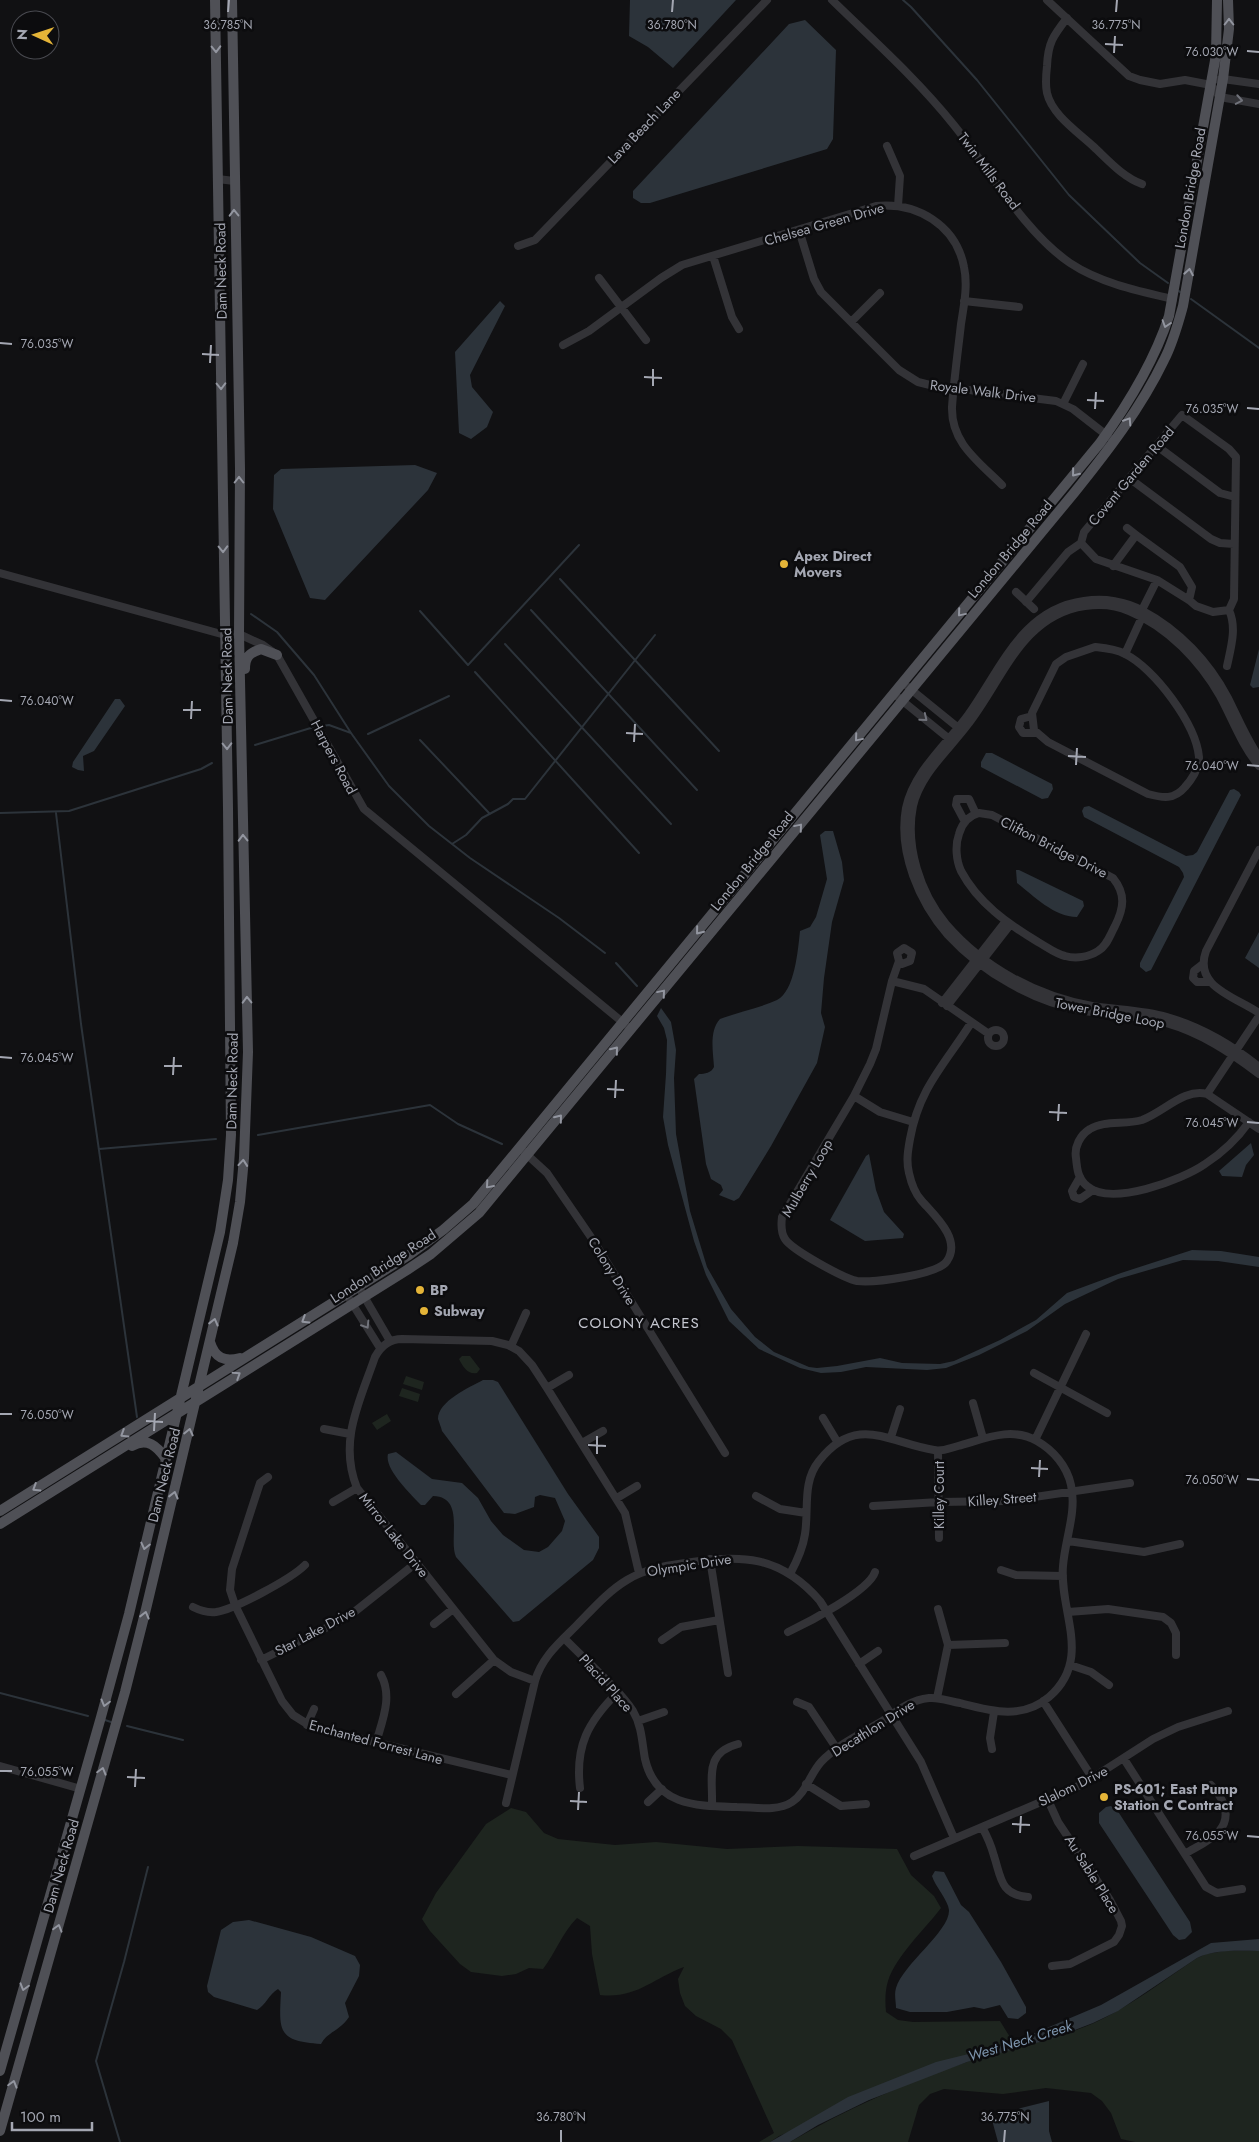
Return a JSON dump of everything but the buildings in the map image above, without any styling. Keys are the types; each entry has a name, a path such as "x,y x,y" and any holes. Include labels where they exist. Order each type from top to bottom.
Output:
{"main road":[{"name":"Dam Neck Road","path":"0,2071 129,1614 220,1232 228,1180 230,1144 228,808 215,0"},
{"name":"Dam Neck Road","path":"0,2131 125,1692 210,1342 233,1243 240,1202 244,1158 248,1052 239,634 240,469 232,0"},
{"name":"London Bridge Road","path":"0,1511 246,1356 361,1291 423,1260 451,1239 484,1207 528,1156 627,1027 894,694 1110,438 1125,406 1150,364 1173,299 1211,85 1217,36 1217,0"},
{"name":"London Bridge Road","path":"361,1291 451,1224 473,1204 627,1027 912,691 998,583 1074,494 1110,438 1165,360 1183,306 1220,97 1229,29 1228,0"},
{"path":"241,734 245,721 246,658 252,652 261,649 277,655"},
{"name":"London Bridge Road","path":"0,1524 196,1401 349,1298"},
{"path":"210,1342 216,1355 223,1359 246,1356"},
{"path":"89,1468 108,1462 141,1442 156,1446 166,1458"}],"street":[{"name":"Lava Beach Lane","path":"518,246 535,240 766,0"},
{"name":"Twin Mills Road","path":"832,0 913,79 953,124 1030,225 1049,246 1070,263 1096,277 1173,299"},
{"path":"1047,0 1126,73 1134,78 1160,84 1185,80 1211,85 1223,79 1259,84"},
{"path":"1067,18 1054,34 1048,51 1046,86 1049,99 1063,118 1118,170 1129,179 1142,184"},
{"path":"1211,85 1220,97 1259,104"},
{"path":"887,146 900,176 898,206"},
{"path":"218,180 234,180"},
{"name":"Chelsea Green Drive","path":"564,345 590,331 674,269 876,206 898,206 915,210 929,216 942,226 954,240 964,267 964,301 951,415 956,434 962,445 1002,484"},
{"name":"Royale Walk Drive","path":"799,230 817,285 827,298 904,375 924,384 1044,399 1063,404 1081,415 1110,438"},
{"path":"713,256 732,317 739,329"},
{"path":"599,278 646,340"},
{"path":"851,322 880,293"},
{"path":"964,301 1019,307"},
{"path":"1063,404 1083,364"},
{"name":"Covent Garden Road","path":"1081,543 1084,532 1182,415 1229,449 1236,457 1234,600 1229,610"},
{"path":"1157,446 1220,494 1235,497"},
{"path":"1129,478 1211,539 1220,543 1234,544"},
{"path":"1127,528 1180,568 1192,587 1189,600"},
{"path":"1113,566 1136,535"},
{"path":"1026,602 1068,552 1081,543 1096,559 1157,580 1204,610 1213,612 1229,610 1233,620 1233,638 1227,666"},
{"name":"Harpers Road","path":"0,573 225,635 239,634 263,645 277,655 364,809 627,1027"},
{"path":"1126,654 1157,580"},
{"path":"1016,592 1034,609"},
{"name":"Tower Bridge Loop","path":"1259,756 1244,734 1226,695 1202,659 1169,627 1115,601 1088,600 1063,605 1030,625 1017,640 960,729 914,786 906,807 905,836 913,876 928,909 950,937 1010,983 1052,1002 1084,1010 1132,1016 1166,1023 1235,1052 1259,1067"},
{"name":"Tower Bridge Loop","path":"1142,613 1173,639 1200,667 1220,697 1246,750 1259,766"},
{"path":"1096,647 1107,648 1126,654 1152,675 1172,698 1187,722 1196,746 1199,757 1197,768 1193,778 1180,793 1162,798 1148,794 1048,742 1034,730 1032,716 1056,664 1066,657 1096,647"},
{"path":"903,684 960,729"},
{"path":"894,694 951,741"},
{"path":"1032,716 1021,719 1019,727 1023,733 1036,733"},
{"path":"957,799 969,799 976,814 965,822 956,806 957,799"},
{"name":"Clifton Bridge Drive","path":"965,822 956,845 958,861 961,870 984,902 1008,923 1059,954 1072,958 1087,956 1104,946 1121,914 1122,893 1113,878 992,815 976,814"},
{"path":"1207,1094 1259,1014 1220,991 1210,982 1205,974 1204,964 1206,951 1259,850"},
{"path":"945,1004 1008,923"},
{"name":"Mulberry Loop","path":"899,961 892,981 876,1049 854,1096 784,1213 781,1223 783,1235 788,1243 841,1275 856,1280 874,1281 934,1271 944,1265 949,1258 951,1250 949,1239 936,1216 920,1199 910,1178 907,1153 913,1122 927,1087 971,1023"},
{"path":"1204,964 1194,971 1193,978 1197,982 1210,982"},
{"path":"892,981 924,989 989,1034"},
{"name":"Tower Bridge Loop","path":"1235,1052 1259,1074"},
{"path":"1249,1122 1224,1150 1204,1165 1179,1179 1133,1191 1107,1193 1093,1190 1080,1177 1076,1150 1079,1139 1090,1129 1099,1126 1135,1122 1160,1112 1183,1096 1196,1093 1207,1094 1249,1122 1259,1129"},
{"path":"854,1096 880,1112 913,1122"},
{"name":"Colony Drive","path":"520,1148 547,1173 595,1243 725,1452"},
{"path":"1080,1177 1072,1190 1074,1197 1080,1198 1093,1190"},
{"path":"361,1291 390,1341"},
{"path":"349,1298 380,1348 390,1341 402,1338 492,1341 512,1346 532,1365 548,1388 617,1498 625,1513 631,1532 639,1573"},
{"path":"512,1346 526,1313"},
{"path":"1035,1440 1086,1334"},
{"name":"Mirror Lake Drive","path":"380,1348 375,1357 350,1434 350,1463 357,1488 494,1660 511,1672 535,1680"},
{"path":"1034,1373 1107,1413"},
{"path":"548,1388 568,1375"},
{"path":"973,1403 983,1438"},
{"path":"891,1437 900,1409"},
{"path":"823,1418 838,1442"},
{"path":"324,1429 350,1434"},
{"path":"582,1443 603,1431"},
{"path":"790,1574 802,1548 807,1491 811,1475 819,1461 838,1442 864,1434 878,1434 938,1451"},
{"name":"Decathlon Drive","path":"745,1807 775,1808 788,1805 798,1797 816,1768 837,1749 912,1702 937,1698 994,1712 1020,1711 1043,1701 1059,1686 1070,1665 1072,1638 1063,1569 1073,1505 1071,1484 1063,1465 1054,1453 1035,1440 1016,1435 994,1435 938,1451"},
{"name":"Killey Court","path":"938,1451 939,1538"},
{"name":"Enchanted Forrest Lane","path":"268,1477 260,1483 232,1569 230,1590 234,1605 287,1708 307,1725 512,1775"},
{"name":"Killey Street","path":"873,1506 939,1502 1007,1501 1130,1483"},
{"path":"617,1498 638,1486"},
{"path":"333,1502 357,1488"},
{"path":"756,1496 780,1508 806,1512"},
{"path":"1068,1541 1144,1552 1180,1544"},
{"name":"Olympic Drive","path":"506,1803 535,1680 548,1655 617,1586 639,1573 658,1567 730,1557 751,1559 776,1567 790,1574 812,1592 826,1611 921,1762 954,1838"},
{"path":"710,1559 728,1673"},
{"name":"Star Lake Drive","path":"261,1660 338,1622 416,1563"},
{"path":"193,1607 210,1612 224,1610 284,1582 305,1565"},
{"path":"1002,1570 1016,1575 1063,1576"},
{"path":"788,1632 826,1611 868,1584 875,1572"},
{"path":"434,1624 453,1609"},
{"path":"937,1698 948,1645 938,1609"},
{"path":"1068,1612 1108,1609 1163,1617 1171,1623 1176,1633 1176,1655"},
{"path":"662,1640 681,1627 720,1620"},
{"name":"Placid Place","path":"564,1638 629,1706 638,1721 648,1768 662,1789 686,1804 745,1807"},
{"path":"948,1645 1005,1643"},
{"path":"859,1664 878,1651"},
{"path":"456,1694 494,1660"},
{"path":"1070,1665 1091,1672 1109,1685"},
{"path":"376,1743 387,1703 386,1688 381,1675"},
{"path":"580,1788 579,1766 587,1730 598,1713 617,1693"},
{"path":"1043,1701 1093,1778"},
{"path":"797,1702 809,1706 837,1749"},
{"path":"307,1725 314,1709"},
{"name":"Slalom Drive","path":"914,1856 1048,1800 1093,1778 1153,1739 1178,1727 1228,1711"},
{"path":"638,1721 664,1712"},
{"path":"992,1749 990,1738 994,1712"},
{"path":"712,1806 714,1759 720,1751 738,1744"},
{"path":"1124,1759 1206,1887 1212,1892 1222,1893 1242,1889"},
{"path":"0,1766 81,1789"},
{"path":"806,1784 841,1806 866,1804"},
{"path":"1184,1854 1218,1834 1224,1826 1226,1812 1220,1795 1211,1786"},
{"path":"648,1802 662,1789"},
{"name":"Au Sable Place","path":"1048,1800 1058,1822 1110,1900 1122,1926 1120,1935 1114,1942 1070,1964 1052,1966"},
{"path":"982,1826 992,1849 998,1874 1004,1886 1016,1895 1028,1897"}],"shaded area":[{"path":"462,1356 470,1356 480,1369 477,1373 468,1372 459,1359"},
{"path":"406,1376 424,1382 422,1390 403,1384"},
{"path":"402,1388 420,1394 418,1402 399,1396"},
{"path":"387,1414 391,1421 377,1430 372,1423"},
{"path":"511,1808 526,1812 544,1833 558,1839 586,1842 615,1845 656,1842 727,1849 798,1846 897,1849 911,1875 934,1896 941,1908 897,1962 886,1989 886,2012 898,2020 913,2022 1000,2021 1013,2042 779,2136 770,2142 759,2142 774,2133 732,2040 721,2029 696,2016 685,2006 680,1993 678,1979 684,1967 634,1991 624,1994 600,1995 592,1954 590,1926 577,1918 567,1930 543,1969 529,1968 516,1974 502,1976 471,1972 460,1964 430,1931 422,1919 436,1893 486,1824"},
{"path":"1224,1951 1259,1951 1259,2142 1135,2142 1121,2139 1111,2113 1102,2101 1091,2093 1046,2088 1003,2094 944,2089 930,2094 919,2105 908,2142 790,2142 855,2108 921,2079 967,2062 1047,2040 1094,2023 1134,2001 1197,1958 1206,1954"}],"water":[{"path":"630,0 736,0 673,68 648,47 629,36"},
{"path":"805,20 836,50 833,139 827,149 650,203 641,203 633,198 633,191 789,24"},
{"path":"500,301 505,306 470,375 472,387 493,412 487,427 471,439 459,433 455,352"},
{"path":"415,465 437,473 428,490 325,600 310,598 273,509 274,475 281,469"},
{"path":"1259,649 1259,687 1253,688 1250,685"},
{"path":"115,699 120,699 125,706 94,751 83,756 84,771 72,767 73,762"},
{"path":"986,753 992,753 1052,784 1053,789 1048,798 1042,799 981,767 981,762"},
{"path":"1234,789 1241,795 1151,970 1146,972 1140,967 1140,963 1184,877 1183,873 1179,867 1084,817 1082,811 1084,807 1089,806 1186,856 1193,855 1197,852 1230,790"},
{"path":"825,831 833,831 842,862 844,880 832,922 821,1013 825,1027 817,1063 771,1146 739,1198 734,1201 719,1195 723,1190 721,1185 711,1179 706,1164 694,1079 699,1074 710,1072 714,1067 713,1035 720,1019 777,1000 788,988 792,979 800,931 810,927 816,917 827,879 820,835"},
{"path":"1016,870 1083,901 1084,906 1077,917 1060,914 1037,899 1017,883"},
{"path":"1259,932 1259,968 1245,958"},
{"path":"661,1008 671,1022 676,1050 674,1078 676,1134 690,1211 707,1267 731,1309 755,1337 774,1352 809,1367 817,1368 880,1358 902,1363 940,1364 954,1361 1000,1340 1036,1320 1067,1293 1192,1250 1221,1251 1259,1257 1259,1267 1218,1261 1183,1260 1118,1279 1065,1304 1027,1331 979,1355 946,1368 927,1370 866,1367 841,1372 821,1373 800,1368 759,1349 729,1321 706,1275 694,1241 668,1145 663,1117 667,1040 664,1028 657,1016"},
{"path":"1251,1143 1254,1155 1246,1165 1242,1177 1222,1176 1219,1171"},
{"path":"869,1154 876,1190 884,1212 904,1234 903,1238 865,1241 830,1220 866,1156"},
{"path":"483,1380 498,1382 568,1494 599,1537 599,1548 593,1560 519,1621 513,1622 456,1557 453,1511 449,1503 443,1498 433,1496 425,1505 421,1505 399,1481 388,1460 388,1454 396,1452 432,1479 462,1483 478,1498 491,1521 503,1535 524,1550 539,1552 548,1547 562,1531 565,1521 555,1498 540,1495 535,1497 534,1507 515,1514 504,1513 442,1431 438,1419 439,1412 443,1406 456,1395"},
{"path":"1111,1806 1119,1813 1190,1922 1192,1932 1185,1939 1179,1940 1173,1935 1099,1823 1099,1813 1106,1807"},
{"path":"935,1871 944,1872 961,1905 969,1912 1001,1962 1026,2007 1026,2013 1018,2019 1008,2018 1000,2005 984,2009 974,2007 947,2012 910,2012 896,2008 895,1990 900,1979 935,1938 947,1918 948,1906 932,1876"},
{"path":"249,1920 311,1937 355,1956 360,1965 359,1976 345,2003 349,2017 321,2044 296,2040 288,2037 284,2032 280,2016 281,1992 278,1989 257,2010 214,1997 208,1992 207,1986 221,1930 233,1922"},
{"name":"West Neck Creek","path":"1259,1939 1259,1951 1219,1952 1197,1958 1118,2011 1093,2023 1054,2038 967,2062 869,2100 818,2125 790,2142 770,2142 848,2097 936,2062 1009,2044 1101,2005 1211,1943"},
{"path":"1049,2101 1049,2131 1052,2142 998,2142 992,2120 1021,2108"}],"waterway":[{"path":"903,0 977,80 1069,195 1140,263 1168,283"},
{"path":"1191,299 1259,348"},
{"path":"420,611 468,665 579,545"},
{"path":"560,579 719,751"},
{"path":"531,610 697,790"},
{"path":"251,614 277,632 314,675 351,733 389,786 429,826 470,858 559,918 605,953"},
{"path":"452,844 466,835 482,818 508,804 513,799 525,799 655,635"},
{"path":"505,644 671,824"},
{"path":"475,672 639,853"},
{"path":"368,734 449,696"},
{"path":"322,726 329,725 351,733"},
{"path":"255,745 314,727"},
{"path":"420,740 490,814"},
{"path":"0,813 69,811 201,769 212,763"},
{"path":"56,813 81,1024 137,1417"},
{"path":"616,963 637,986"},
{"path":"258,1135 430,1105 458,1124 502,1144"},
{"path":"99,1149 216,1139"},
{"path":"0,1693 88,1716"},
{"path":"105,1720 111,1722"},
{"path":"127,1726 183,1740"},
{"path":"120,2142 96,2061 148,1867"}],"place":[{"name":"Apex Direct Movers","path":"784,564"},
{"name":"BP","path":"420,1290"},
{"name":"Subway","path":"424,1311"},
{"name":"PS-601; East Pump Station C Contract","path":"1104,1797"}],"district":[{"name":"COLONY ACRES","path":"639,1323"}]}
